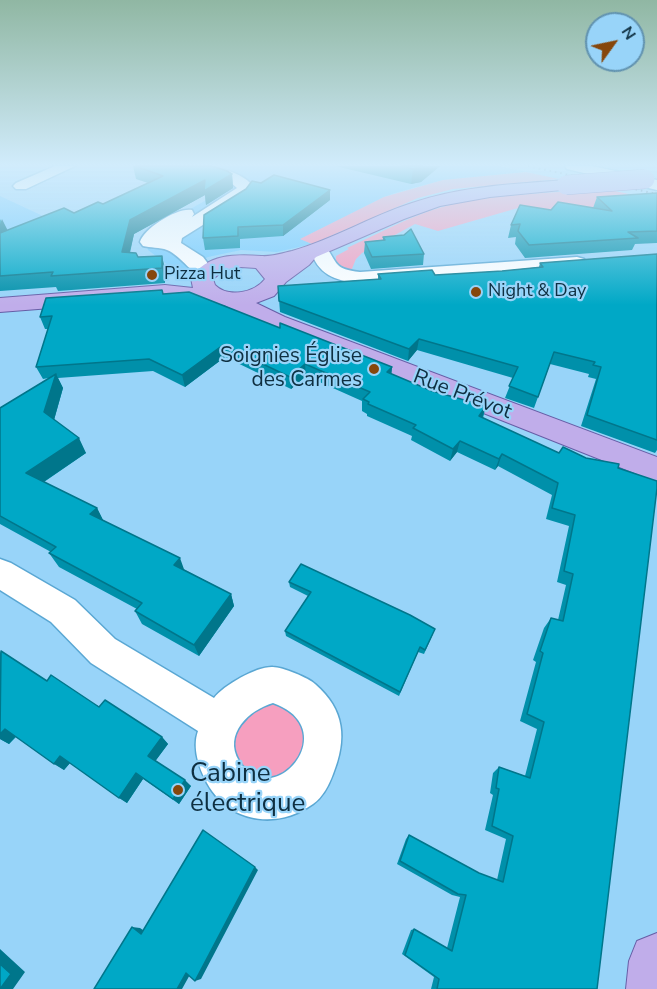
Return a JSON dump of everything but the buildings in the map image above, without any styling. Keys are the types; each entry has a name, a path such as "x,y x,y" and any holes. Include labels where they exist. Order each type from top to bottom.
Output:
{"main road":[{"path":"0,305 165,292 177,295 213,286 268,287 313,252 403,212"},
{"path":"213,286 227,262 244,260 268,287"},
{"name":"Rue Prévot","path":"268,287 657,470"},
{"path":"655,989 657,961"}],"street":[{"path":"188,212 151,235 149,242 179,249 201,258 227,262"},
{"path":"212,212 173,236 179,249 213,286"},
{"path":"313,252 328,270 341,276 360,278 597,261"},
{"path":"0,573 63,611 103,651 220,723"}],"shaded area":[{"path":"0,212 35,212 63,223 0,248"},
{"path":"185,212 354,212 301,239 312,244 277,252 241,250 208,257 193,265 191,273 179,279 173,269 148,250 145,240 150,232"},
{"path":"354,212 385,212 312,244 300,239"},
{"path":"427,212 504,212 438,231 415,224 362,253 356,259 351,271 336,265 336,256 349,249 347,248"},
{"path":"281,695 315,734 284,787 238,779 226,733 232,718"}],"place":[{"name":"Pizza Hut","path":"152,275"},
{"name":"Night & Day","path":"476,292"},
{"name":"Soignies Église des Carmes","path":"374,369"},
{"name":"Cabine électrique","path":"178,790"}]}
